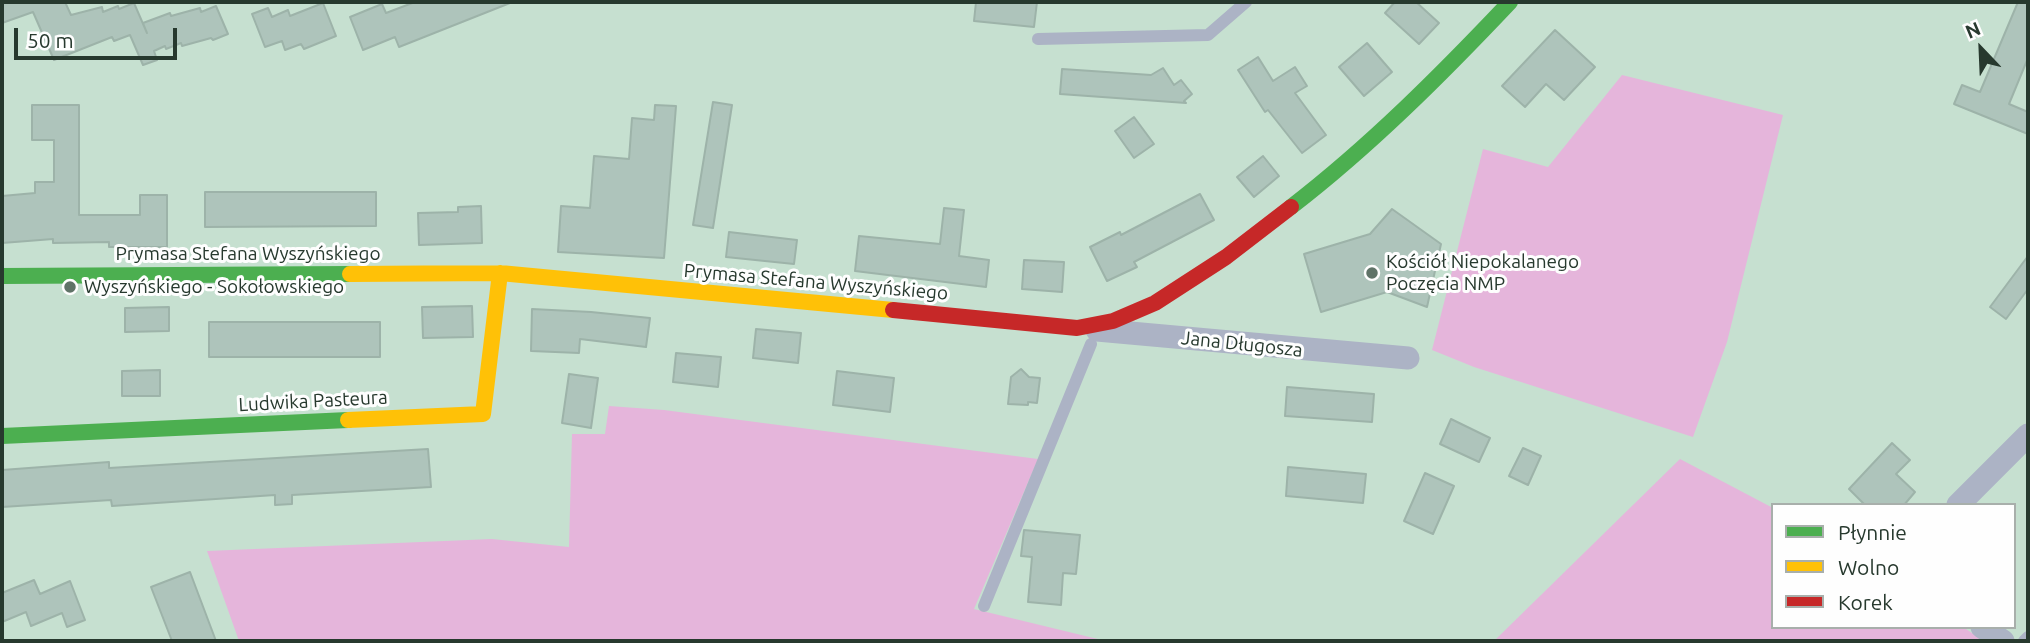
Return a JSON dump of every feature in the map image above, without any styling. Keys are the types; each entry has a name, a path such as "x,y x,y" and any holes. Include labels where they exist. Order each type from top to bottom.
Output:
{"street":[{"name":"Prymasa Stefana Wyszyńskiego","path":"2,276 500,273 1084,336 1155,303 1226,257 1323,182 1435,81 1510,2"},
{"name":"Ludwika Pasteura","path":"2,436 483,414 500,273"},
{"name":"Jana Długosza","path":"1084,336 1408,358"},
{"path":"1960,503 2028,435"},
{"path":"1985,629 2003,641"}],"lane":[{"path":"1038,39 1208,35 1246,2"},
{"path":"984,606 1084,336"},
{"path":"2024,641 2028,637"}],"shaded area":[{"path":"1622,75 1783,115 1727,342 1693,437 1474,367 1432,350 1483,149 1548,167"},
{"path":"609,406 664,410 1038,459 974,609 1106,641 239,641 207,551 492,539 569,547 572,434 605,434"},
{"path":"1680,459 1771,507 1771,629 1966,629 1984,641 1494,641"}],"building":[{"path":"2,2 65,2 71,15 102,7 103,12 118,6 119,9 134,3 147,33 143,23 170,13 171,16 200,8 201,12 216,6 228,34 182,46 181,43 166,49 165,46 154,51 157,60 143,65 130,35 114,41 112,37 54,60 33,12 2,23"},
{"path":"415,2 510,3 399,47 395,37 363,50 350,17 382,4 386,13"},
{"path":"976,2 1037,2 1034,27 974,21"},
{"path":"1395,2 1416,2 1439,23 1419,44 1385,13"},
{"path":"2018,2 2028,2 2028,58 2009,104 2028,112 2028,134 1954,104 1962,85 1980,92"},
{"path":"323,3 336,36 304,49 301,44 285,50 282,41 265,47 252,14 268,8 272,17 288,10 290,16"},
{"path":"1555,30 1595,67 1564,100 1546,84 1525,107 1502,86"},
{"path":"1367,43 1392,72 1364,96 1339,67"},
{"path":"1258,57 1273,81 1295,67 1307,86 1295,93 1326,135 1302,153 1268,110 1265,112 1238,70"},
{"path":"1163,68 1174,85 1181,80 1192,94 1184,101 1186,103 1060,94 1062,69 1151,75"},
{"path":"713,102 732,105 713,228 693,225"},
{"path":"32,105 79,105 79,215 140,215 140,195 167,195 167,247 109,247 109,242 53,243 53,239 2,243 2,196 35,193 35,182 54,182 54,140 32,140"},
{"path":"655,105 676,106 664,258 558,252 561,206 590,208 594,156 629,159 632,118 654,120"},
{"path":"1134,117 1154,144 1134,158 1115,131"},
{"path":"1263,156 1279,176 1254,197 1237,177"},
{"path":"205,192 376,192 376,226 205,227"},
{"path":"1200,194 1214,220 1134,262 1137,267 1107,281 1090,247 1120,232 1121,235"},
{"path":"481,206 482,243 419,245 418,213 458,212 458,207"},
{"path":"944,208 964,210 959,256 989,260 986,287 855,271 859,236 940,244"},
{"name":"Kościół Niepokalanego Poczęcia NMP","path":"1392,209 1441,244 1427,307 1387,292 1321,312 1304,254 1370,234"},
{"path":"729,232 797,240 794,264 726,257"},
{"path":"2028,256 2028,289 2006,319 1990,307"},
{"path":"1024,260 1064,262 1062,292 1022,289"},
{"path":"472,306 473,337 423,338 422,307"},
{"path":"169,307 169,331 125,332 125,308"},
{"path":"532,309 650,318 646,347 580,339 579,353 531,351"},
{"path":"209,322 380,322 380,357 209,357"},
{"path":"756,329 801,333 798,363 753,358"},
{"path":"676,353 721,357 718,387 673,382"},
{"path":"1021,369 1029,377 1040,378 1037,403 1008,404 1011,377"},
{"path":"160,370 160,396 122,396 122,371"},
{"path":"837,371 894,378 890,412 833,405"},
{"path":"569,374 598,378 591,428 562,423"},
{"path":"1287,387 1374,394 1372,422 1285,416"},
{"path":"1451,419 1490,438 1479,462 1440,444"},
{"path":"1892,443 1910,460 1896,474 1915,492 1906,503 1863,503 1849,489"},
{"path":"1523,448 1541,456 1528,485 1509,476"},
{"path":"428,449 431,487 292,495 292,504 275,505 275,495 112,506 111,500 2,507 2,470 109,462 109,468"},
{"path":"1288,467 1366,474 1363,503 1286,496"},
{"path":"1425,473 1454,486 1433,534 1404,521"},
{"path":"1024,530 1080,535 1076,574 1063,573 1061,605 1028,602 1032,557 1021,556"},
{"path":"190,572 216,641 172,641 151,587"},
{"path":"34,580 40,594 70,581 85,620 67,627 62,613 31,626 26,612 2,622 2,593"}],"traffic: fast":[{"path":"1291,207 1404,109 1510,2"},
{"path":"2,276 350,274"},
{"path":"2,436 348,420"}],"traffic: slow":[{"path":"350,274 500,273 893,310"},
{"path":"348,420 483,414 500,273"}],"traffic: jam":[{"path":"893,310 1077,328 1113,321 1155,303 1226,257 1291,207"}],"place":[{"name":"Kościół Niepokalanego Poczęcia NMP","path":"1372,273"},
{"name":"Wyszyńskiego - Sokołowskiego","path":"70,287"}]}
